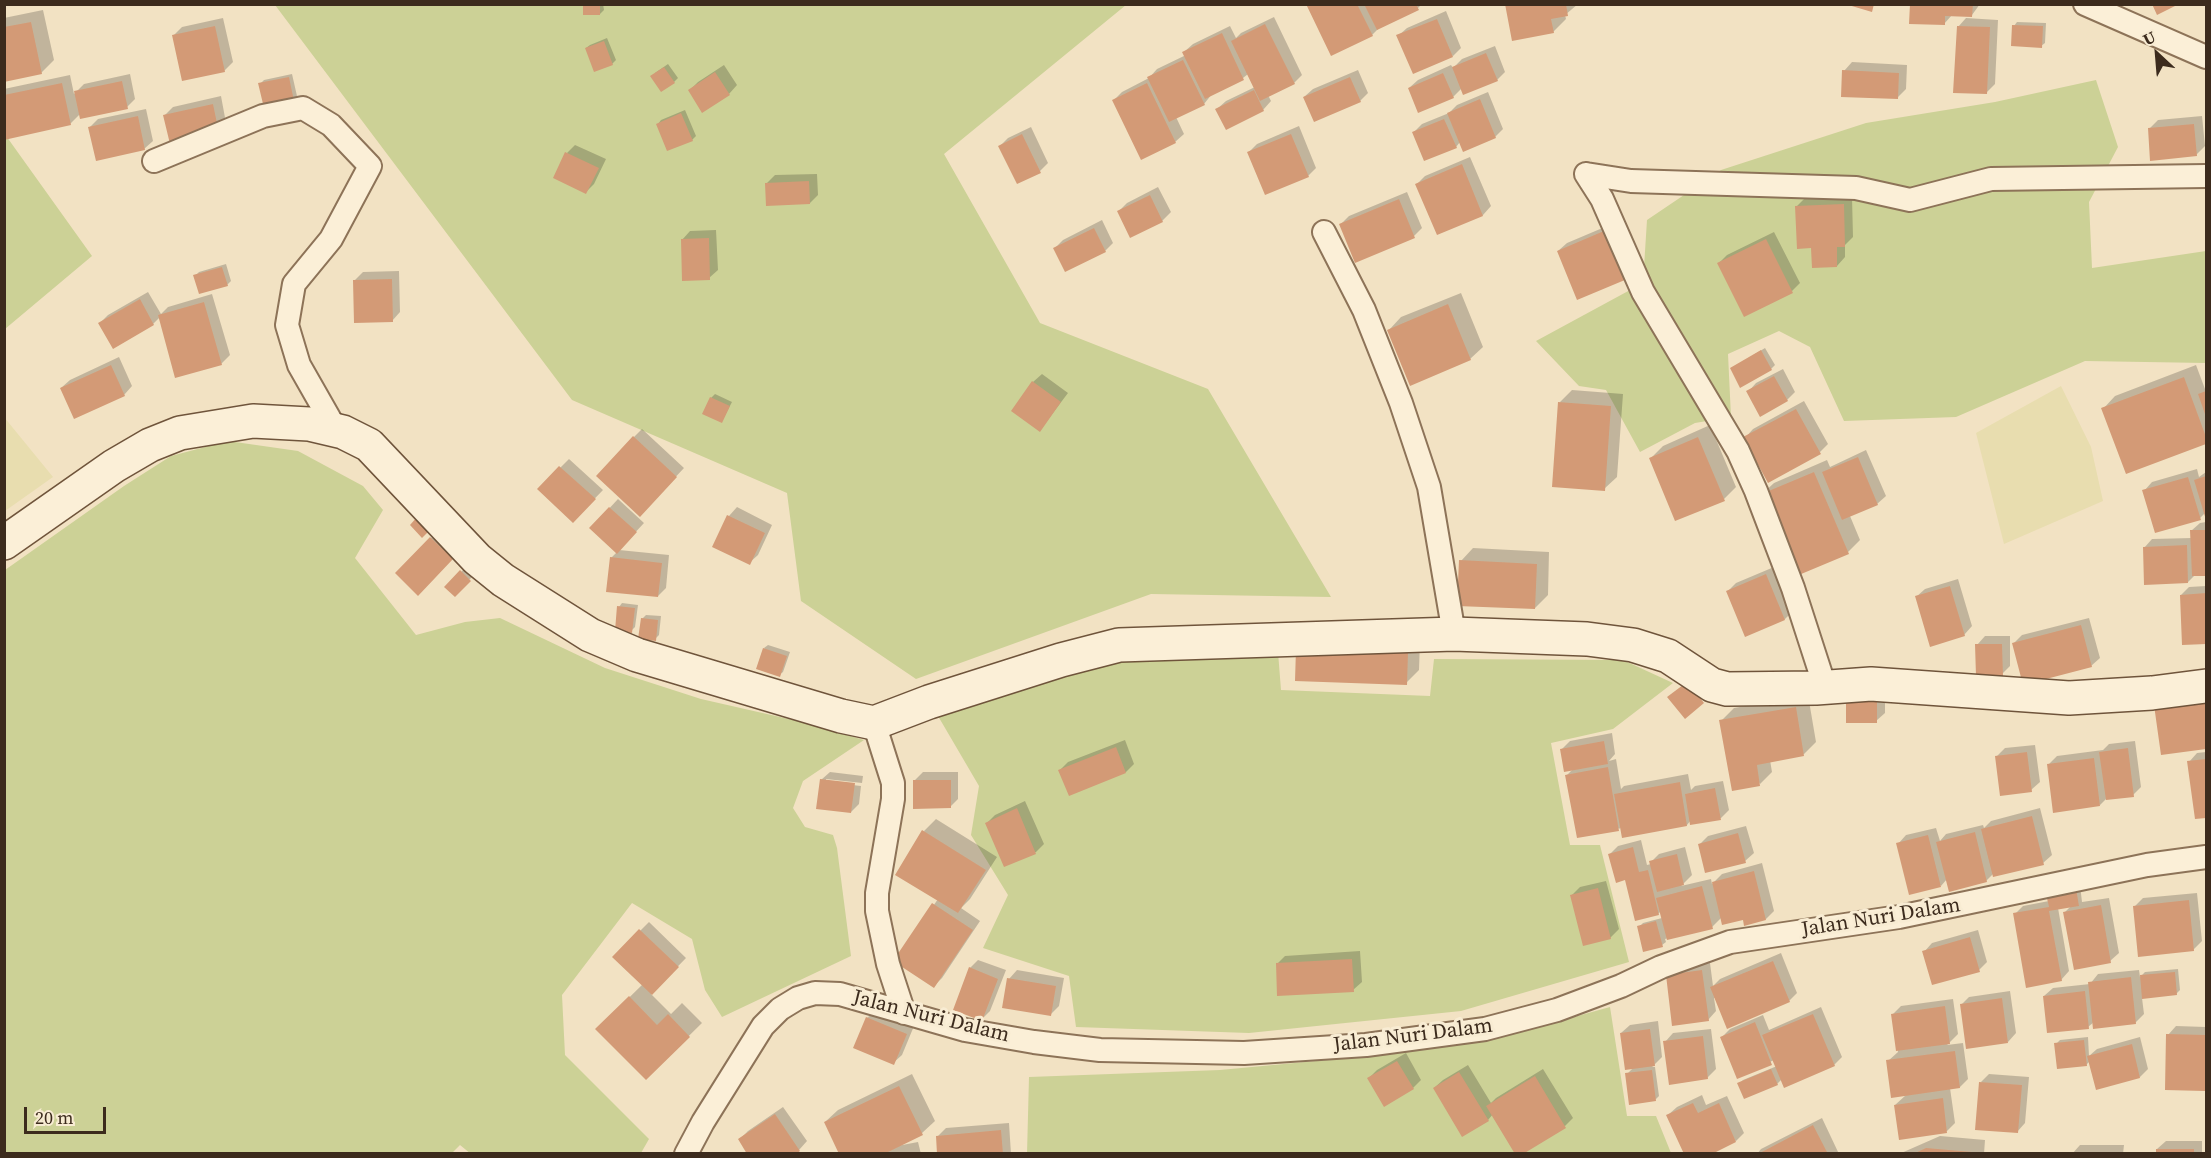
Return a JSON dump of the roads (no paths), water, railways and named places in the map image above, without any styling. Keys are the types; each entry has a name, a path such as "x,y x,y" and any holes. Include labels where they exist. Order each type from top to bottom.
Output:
{"main road":[{"path":"4,543 114,466 150,445 180,433 253,421 309,424 343,432 369,445 477,559 503,580 590,635 637,655 841,716 874,723 929,702 1061,660 1119,645 1454,634 1587,639 1633,645 1668,656 1719,688 1738,690 1871,684 2069,698 2152,693 2206,686"}],"street":[{"path":"2085,4 2206,57"},
{"path":"154,161 263,116 303,108 331,125 370,166 331,239 294,284 287,325 299,365 336,430"},
{"path":"1825,687 1793,588 1756,490 1738,451 1643,292 1602,198 1586,174 1631,182 1856,188 1910,200 1991,180 2206,176"},
{"path":"1324,232 1364,310 1401,403 1429,487 1454,634"},
{"path":"874,723 893,783 894,799 877,911 888,964 904,1013"},
{"name":"Jalan Nuri Dalam","path":"686,1154 703,1122 763,1026 780,1009 798,998 821,993 840,994 965,1030 1100,1050 1244,1053 1366,1045 1485,1029 1557,1010 1620,986 1661,967 1730,942 1899,917 2147,865 2206,857"}]}
